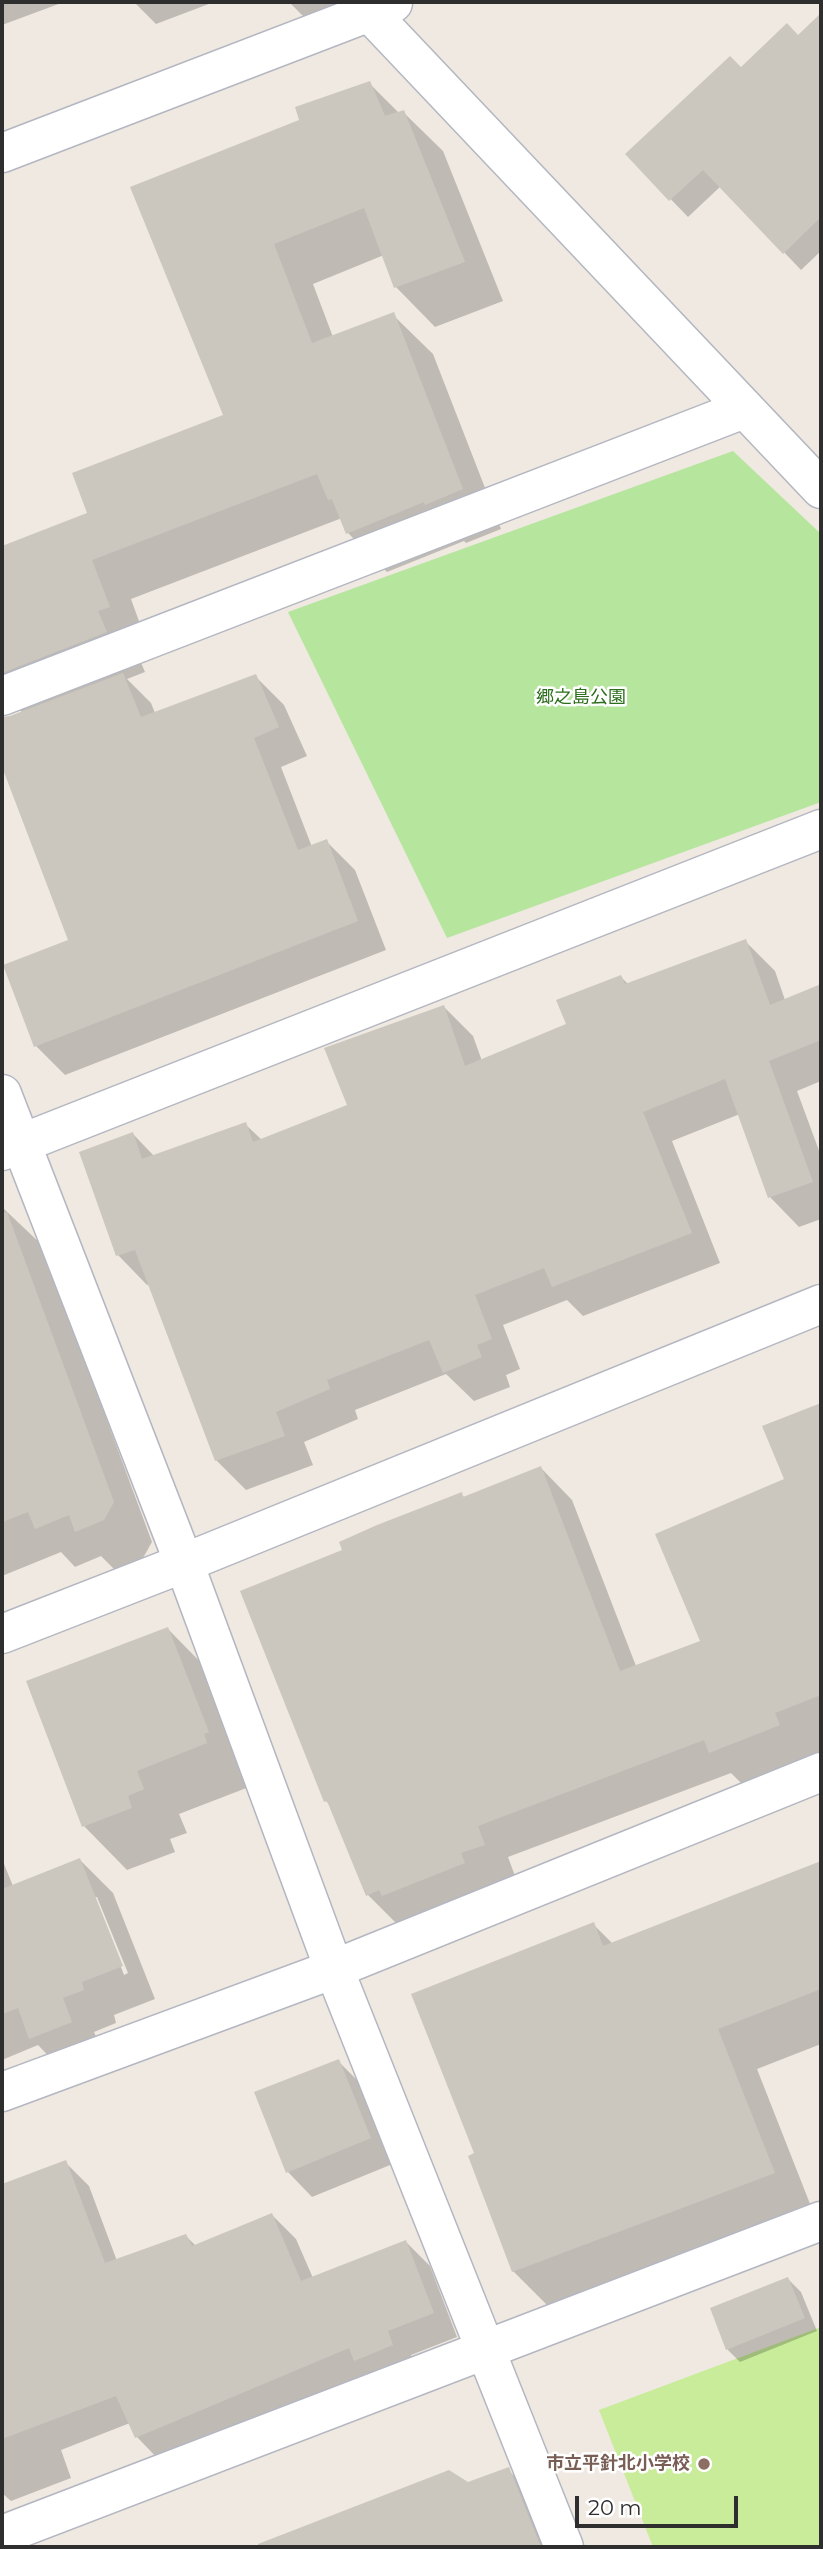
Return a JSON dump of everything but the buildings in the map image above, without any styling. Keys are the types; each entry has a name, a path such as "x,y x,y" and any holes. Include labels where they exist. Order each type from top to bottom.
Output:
{"street":[{"path":"2,153 382,7 744,409 821,489"},
{"path":"2,696 744,409"},
{"path":"11,1147 821,829"},
{"path":"2,1094 11,1147 184,1563 334,1969 564,2547"},
{"path":"2,1633 184,1563 821,1304"},
{"path":"2,2092 334,1969 821,1772"},
{"path":"2,2535 821,2221"}],"green space":[{"name":"郷之島公園","path":"733,451 821,534 821,802 447,938 288,612"},
{"name":"市立平針北小学校","path":"821,2327 821,2547 653,2547 599,2410"}],"place":[{"name":"市立平針北小学校","path":"704,2464"}]}
